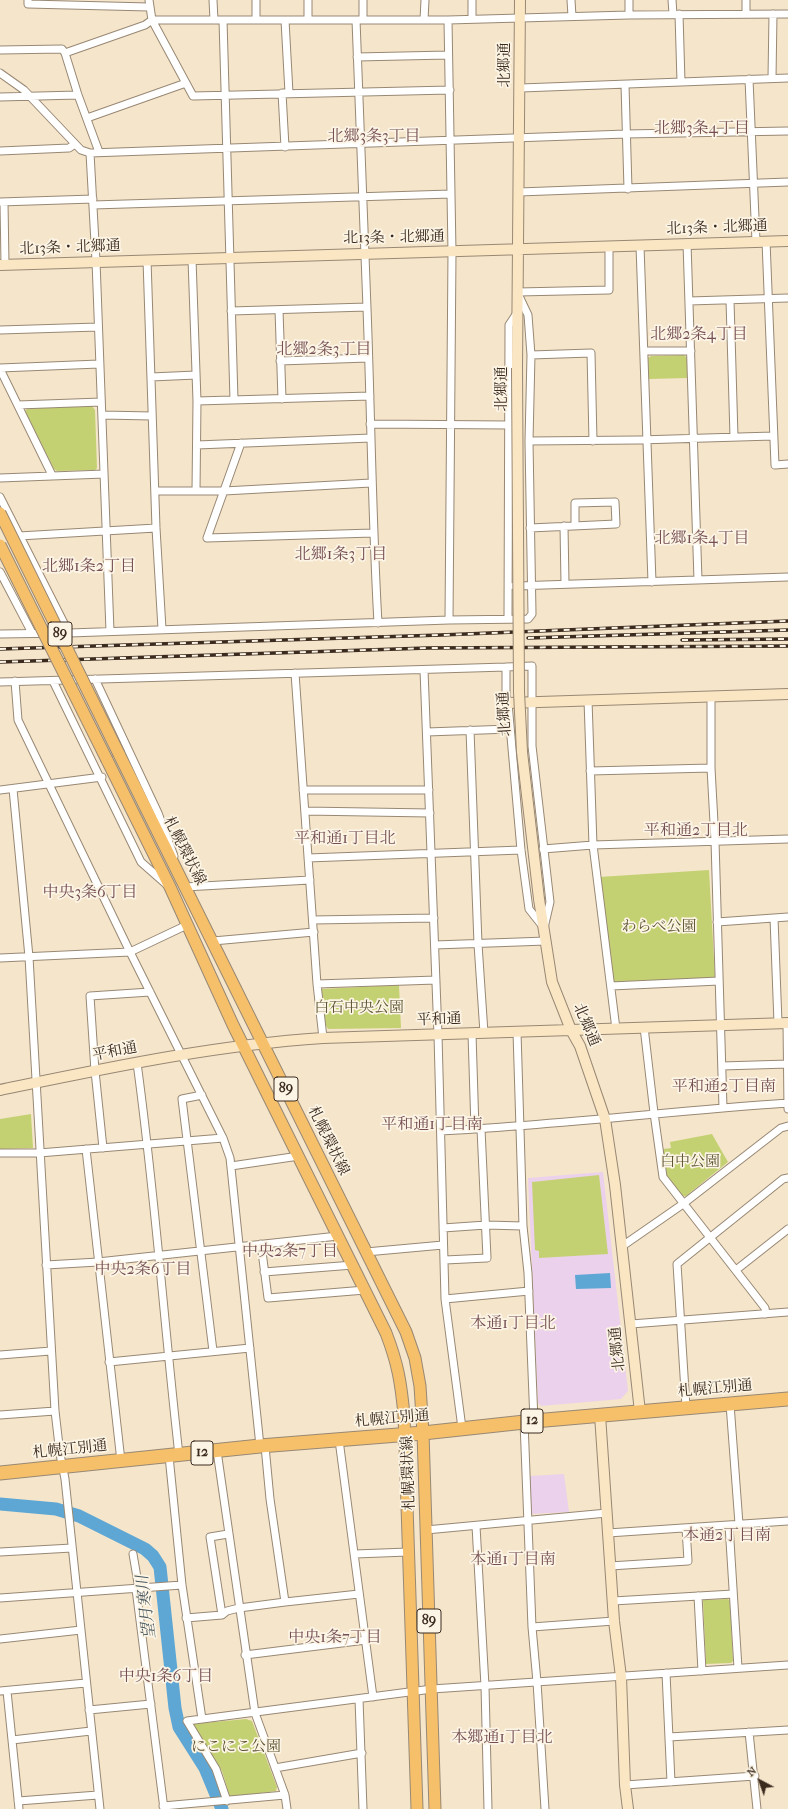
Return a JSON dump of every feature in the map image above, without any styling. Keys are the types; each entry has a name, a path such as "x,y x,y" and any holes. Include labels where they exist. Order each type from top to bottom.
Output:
{"highway":[{"name":"札幌江別通","path":"0,1473 263,1446 423,1433 600,1415 788,1399"}],"main road":[{"name":"札幌環状線","path":"0,513 178,875 213,941 406,1332 416,1358 420,1386 423,1433 435,1809"},
{"name":"札幌環状線","path":"0,545 170,887 244,1045 386,1333 396,1360 401,1381 404,1434 417,1809"}],"street":[{"path":"28,0 28,4 149,4 152,20 192,96 450,90"},
{"path":"213,0 214,20"},
{"path":"256,0 256,20"},
{"path":"308,0 308,20"},
{"path":"363,0 357,57 370,396 373,533 378,623"},
{"path":"424,20 425,0"},
{"path":"472,0 472,19"},
{"name":"北郷通","path":"520,0 521,88 517,249 517,368 518,692 522,752 539,899 552,982 571,1030 580,1046 605,1119 615,1185 640,1412"},
{"path":"571,0 572,16"},
{"path":"629,0 629,15"},
{"path":"672,0 676,14 681,82"},
{"path":"746,0 746,14"},
{"path":"65,53 145,24 152,20 448,20 676,14 788,14"},
{"path":"772,78 773,14"},
{"path":"223,20 234,400"},
{"path":"282,93 289,93 285,20"},
{"path":"448,20 452,252 449,620"},
{"path":"0,50 62,49 65,53 78,95 99,152"},
{"path":"357,57 448,55"},
{"path":"0,73 24,90 81,150 90,153 451,140 520,139 626,134 788,130"},
{"path":"521,88 788,78"},
{"path":"749,79 754,184 768,299 775,465 788,464"},
{"path":"87,118 186,83"},
{"path":"625,85 628,189"},
{"path":"282,93 285,147"},
{"path":"0,98 78,95"},
{"path":"0,151 69,148 75,144"},
{"path":"90,153 96,261 110,631"},
{"path":"519,192 788,182"},
{"path":"3,265 2,202 229,201 451,194"},
{"name":"北13条・北郷通","path":"3,265 192,258 231,259 788,241"},
{"path":"687,244 698,580"},
{"path":"640,246 652,582"},
{"path":"0,634 508,618 528,619 531,617 529,441 531,355 528,315 518,294 609,290 609,247"},
{"path":"192,258 197,401 196,491"},
{"path":"147,260 156,528 162,629"},
{"path":"689,301 788,298"},
{"path":"730,300 734,437"},
{"path":"231,311 367,307"},
{"path":"279,310 282,399"},
{"path":"508,618 509,325 518,312"},
{"path":"0,330 98,327"},
{"path":"644,352 691,351"},
{"path":"531,355 591,353 593,441"},
{"path":"280,361 368,358"},
{"path":"52,475 0,368 99,364"},
{"path":"151,377 196,375"},
{"path":"197,401 370,396"},
{"path":"18,405 101,402"},
{"path":"102,415 152,416"},
{"path":"370,424 508,425"},
{"path":"529,441 647,440 773,436"},
{"path":"197,445 371,438"},
{"path":"241,443 208,538 373,533"},
{"path":"0,478 104,474"},
{"path":"155,491 224,491 372,483"},
{"path":"0,497 68,633"},
{"path":"530,528 564,526 575,526 616,524 615,502 575,503 575,526"},
{"path":"564,526 566,584"},
{"path":"19,536 156,528"},
{"path":"0,572 32,633"},
{"path":"508,587 788,577"},
{"path":"0,682 532,666 532,746 550,902 544,928"},
{"path":"506,667 506,694 521,850 529,909 544,928"},
{"path":"424,670 435,945 445,1299 462,1428"},
{"path":"295,673 317,984 323,1038"},
{"path":"95,679 158,813 171,846 178,875"},
{"path":"53,681 102,778 141,862 170,887"},
{"path":"15,682 18,720 48,785 223,1138 230,1158 250,1348 285,1602"},
{"path":"508,704 788,694"},
{"path":"711,697 711,768 715,841 723,1108"},
{"path":"588,700 593,845 616,1029"},
{"path":"427,732 510,729"},
{"path":"470,730 478,944 484,1033"},
{"path":"590,771 711,768"},
{"path":"0,790 102,778"},
{"path":"13,788 29,957 37,1082 39,1153 55,1411 68,1506 100,1809"},
{"path":"303,790 429,790"},
{"path":"305,811 430,813"},
{"path":"543,849 593,845 788,839"},
{"path":"308,858 521,850"},
{"path":"185,887 310,880"},
{"path":"717,922 788,917"},
{"path":"313,920 434,918"},
{"path":"774,918 788,1064 788,1109"},
{"path":"0,958 130,952 187,925"},
{"path":"213,941 314,932"},
{"path":"435,945 546,941"},
{"path":"317,984 436,980"},
{"path":"611,986 719,981"},
{"path":"103,1148 95,1071 90,996 150,992"},
{"name":"平和通","path":"0,1090 137,1063 263,1042 323,1038 784,1023"},
{"path":"644,1027 661,1172 663,1177 765,1308 766,1314"},
{"path":"517,1032 523,1226 529,1291 527,1521 532,1627 545,1809"},
{"path":"444,1260 487,1258 486,1225 472,1034"},
{"path":"137,1063 148,1144 168,1356 182,1586 202,1719"},
{"path":"722,1066 788,1064"},
{"path":"202,1095 182,1099 213,1351"},
{"path":"440,1131 605,1119 654,1113 788,1103"},
{"path":"621,1248 683,1204 781,1128 788,1126"},
{"path":"0,1153 39,1153 223,1138"},
{"path":"86,1149 121,1461"},
{"path":"231,1166 299,1156"},
{"path":"686,1407 677,1264 783,1179 788,1178"},
{"path":"443,1228 486,1225 523,1226"},
{"path":"736,1270 788,1229"},
{"path":"46,1265 98,1262 338,1236"},
{"path":"261,1244 268,1298 365,1290"},
{"path":"366,1252 443,1245"},
{"path":"264,1272 353,1265"},
{"path":"445,1299 529,1291"},
{"path":"631,1324 788,1312"},
{"path":"109,1362 250,1348"},
{"path":"0,1355 51,1351"},
{"path":"730,1404 739,1524"},
{"path":"0,1415 55,1411"},
{"path":"600,1415 614,1621 621,1677 625,1785 628,1809"},
{"path":"340,1440 373,1697"},
{"path":"217,1451 255,1713 285,1795 287,1809"},
{"path":"426,1530 607,1513"},
{"path":"608,1533 788,1521"},
{"path":"729,1525 738,1668"},
{"path":"476,1526 485,1686 488,1809"},
{"path":"610,1566 688,1561 686,1528"},
{"path":"222,1615 210,1537 228,1534"},
{"path":"0,1552 72,1548"},
{"path":"355,1554 408,1552"},
{"path":"133,1554 150,1704 164,1808 285,1795"},
{"path":"0,1598 182,1586"},
{"path":"186,1618 222,1615 227,1611 239,1608 359,1594"},
{"path":"613,1601 733,1594"},
{"path":"698,1596 702,1671"},
{"path":"532,1627 614,1621"},
{"path":"0,1639 81,1630"},
{"path":"246,1655 366,1640"},
{"path":"222,1801 216,1769 187,1721 432,1689 788,1665"},
{"path":"666,1673 671,1782"},
{"path":"86,1683 4,1691 12,1740 18,1805 98,1795"},
{"path":"359,1699 362,1753 362,1809"},
{"path":"89,1710 150,1704"},
{"path":"669,1737 788,1730"},
{"path":"12,1740 91,1731"},
{"path":"749,1732 758,1809"},
{"path":"275,1768 362,1753"},
{"path":"625,1785 755,1776"}],"shaded area":[{"path":"603,1172 628,1391 621,1399 541,1406 538,1403 528,1178"},
{"path":"564,1474 569,1512 531,1514 530,1476"}],"green space":[{"path":"684,355 687,358 687,378 649,379 648,358 651,356"},
{"path":"92,406 95,410 97,468 95,470 57,471 54,469 25,411 28,408"},
{"name":"わらべ公園","path":"709,870 715,978 615,982 613,979 599,877"},
{"name":"白石中央公園","path":"399,985 401,1028 328,1029 325,1024 321,989"},
{"path":"31,1114 33,1148 0,1149 0,1119"},
{"name":"白中公園","path":"712,1134 728,1162 686,1196 682,1196 667,1176 663,1149 671,1148 670,1142"},
{"path":"599,1175 608,1254 539,1258 539,1251 535,1250 532,1182"},
{"path":"728,1599 730,1601 733,1661 731,1663 706,1664 703,1600"},
{"name":"にこにこ公園","path":"246,1719 252,1721 277,1787 276,1791 230,1797 222,1771 192,1724"}],"water":[{"path":"610,1273 611,1288 576,1289 575,1275"}],"waterway":[{"name":"望月寒川","path":"0,1504 56,1509 79,1516 145,1549 153,1556 160,1567 175,1708 179,1727 205,1768 222,1809"}],"railway":[{"path":"0,649 441,635 788,621"},
{"path":"528,638 788,630"},
{"path":"682,640 788,639"},
{"path":"0,662 428,648 788,646"}],"district":[{"name":"北郷3条4丁目","path":"702,129"},
{"name":"北郷3条3丁目","path":"374,137"},
{"name":"北郷2条4丁目","path":"699,335"},
{"name":"北郷2条3丁目","path":"324,350"},
{"name":"北郷1条4丁目","path":"702,539"},
{"name":"北郷1条3丁目","path":"341,555"},
{"name":"北郷1条2丁目","path":"89,567"},
{"name":"平和通2丁目北","path":"696,831"},
{"name":"平和通1丁目北","path":"345,839"},
{"name":"中央3条6丁目","path":"90,893"},
{"name":"平和通2丁目南","path":"724,1087"},
{"name":"平和通1丁目南","path":"432,1125"},
{"name":"中央2条7丁目","path":"290,1252"},
{"name":"中央2条6丁目","path":"143,1270"},
{"name":"本通1丁目北","path":"513,1324"},
{"name":"本通2丁目南","path":"727,1536"},
{"name":"本通1丁目南","path":"513,1560"},
{"name":"中央1条7丁目","path":"335,1638"},
{"name":"中央1条6丁目","path":"166,1677"},
{"name":"本郷通1丁目北","path":"502,1738"}]}
